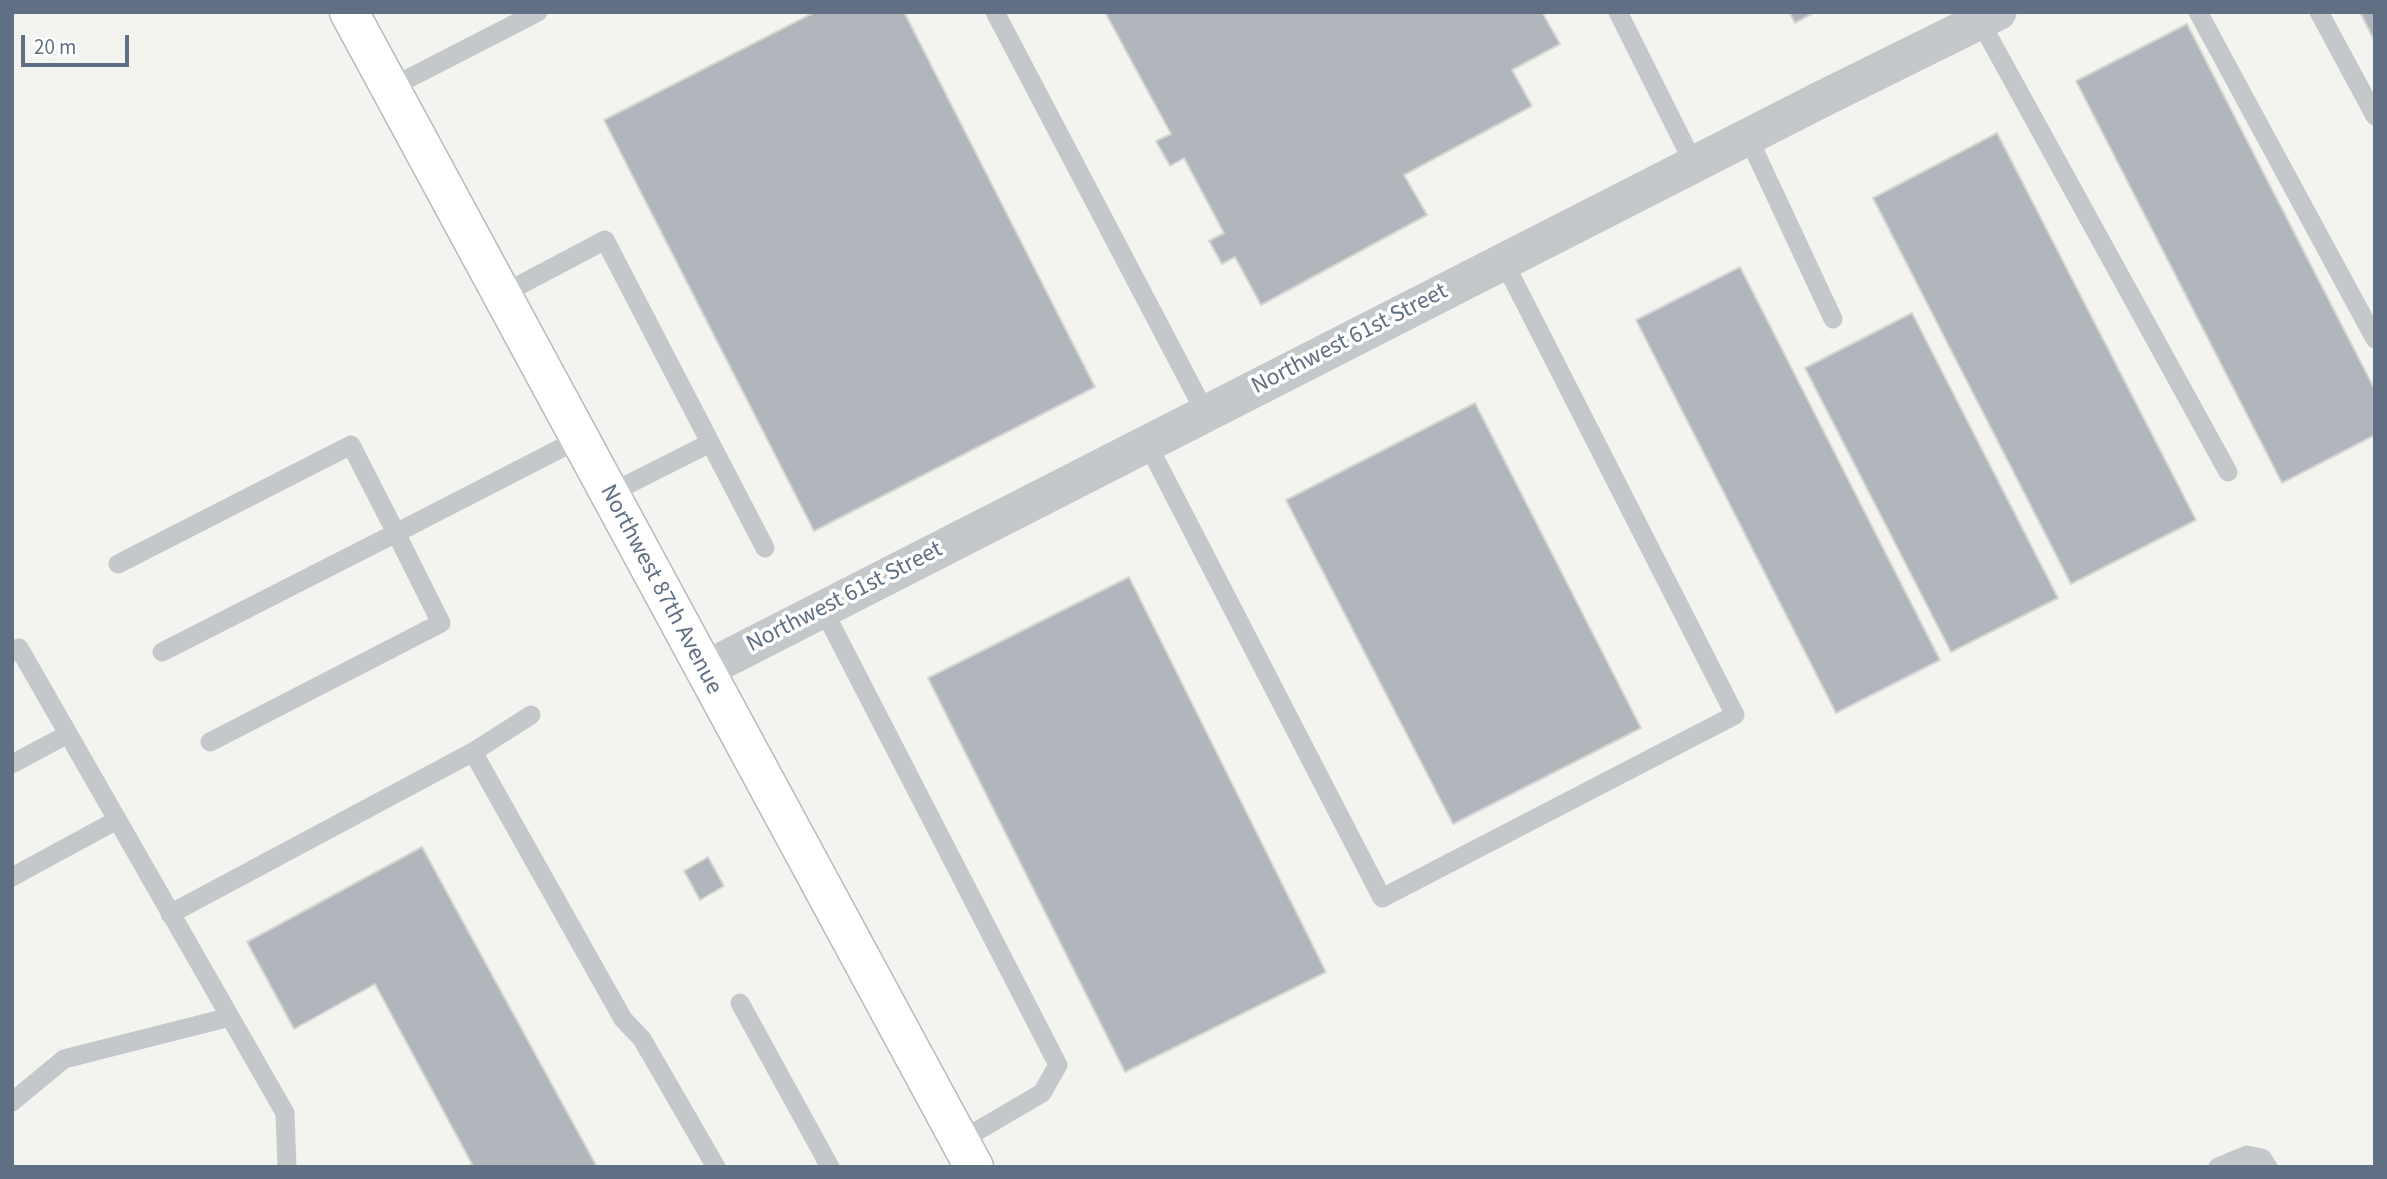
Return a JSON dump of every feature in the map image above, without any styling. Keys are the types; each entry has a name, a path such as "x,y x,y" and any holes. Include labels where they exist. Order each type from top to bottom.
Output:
{"main road":[{"name":"Northwest 87th Avenue","path":"349,12 967,1154"}],"street":[{"name":"Northwest 61st Street","path":"704,670 1748,136 1989,17"}],"lane":[{"path":"390,88 538,12"},
{"path":"995,12 1206,414"},
{"path":"1618,12 1694,164"},
{"path":"2198,12 2375,339"},
{"path":"2319,12 2375,116"},
{"path":"1989,17 2228,472"},
{"path":"1748,136 1833,319"},
{"path":"501,295 605,240 765,548"},
{"path":"1147,443 1382,898 1735,715 1504,262"},
{"path":"162,652 579,439"},
{"path":"609,494 710,443"},
{"path":"118,564 351,445 442,623 210,741"},
{"path":"823,609 1058,1065 1042,1093 967,1154"},
{"path":"12,652 19,648 285,1113 287,1167"},
{"path":"170,914 473,752 531,715"},
{"path":"12,764 68,734"},
{"path":"473,752 622,1019 642,1039 716,1167"},
{"path":"12,877 117,820"},
{"path":"740,1003 830,1167"},
{"path":"12,1102 64,1059 230,1017"},
{"path":"2218,1167 2247,1155 2262,1158 2268,1167"}],"building":[{"path":"815,12 904,12 1095,387 814,531 604,120"},
{"path":"1105,12 1542,12 1560,44 1512,70 1532,106 1404,175 1427,215 1261,305 1235,257 1222,264 1209,241 1224,233 1184,158 1170,166 1156,141 1171,134"},
{"path":"1789,12 1815,12 1795,23"},
{"path":"2360,12 2375,12 2375,42"},
{"path":"2187,24 2375,390 2375,435 2282,483 2076,81"},
{"path":"1997,133 2196,520 2071,584 1873,198"},
{"path":"1740,267 1940,660 1836,713 1636,320"},
{"path":"1912,313 2058,598 1951,652 1805,368"},
{"path":"1475,403 1641,728 1453,824 1286,500"},
{"path":"1129,577 1326,972 1125,1072 928,678"},
{"path":"422,847 597,1167 467,1167 472,1164 375,984 294,1029 247,942"},
{"path":"708,857 724,886 700,900 684,871"}]}
